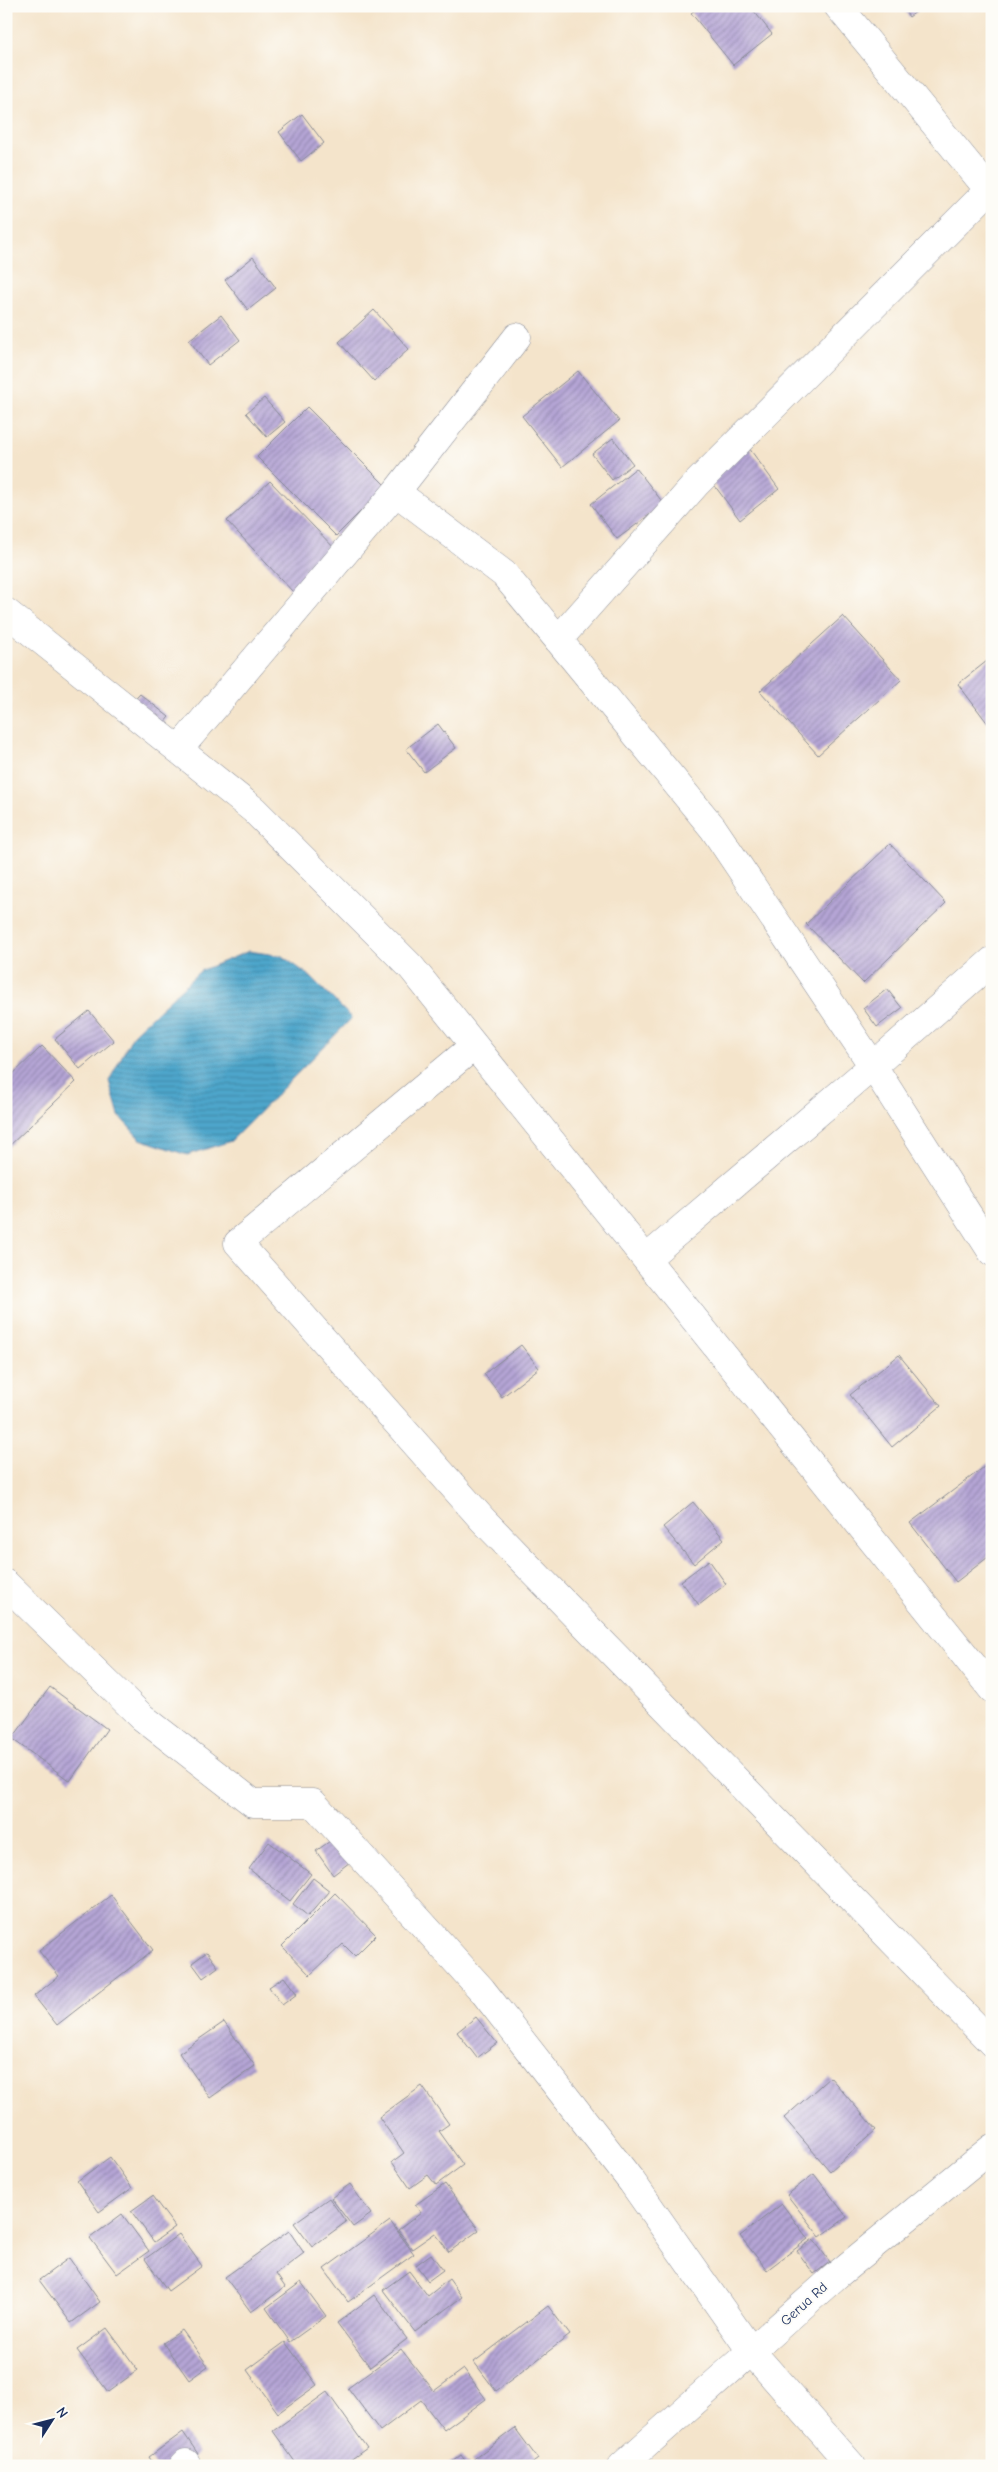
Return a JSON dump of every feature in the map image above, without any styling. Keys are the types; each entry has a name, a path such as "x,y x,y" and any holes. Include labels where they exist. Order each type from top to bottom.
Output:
{"street":[{"path":"558,640 697,483 990,188 838,6"},
{"path":"179,749 396,492 517,337"},
{"path":"396,492 504,574 713,828 874,1066 992,1252"},
{"path":"6,612 136,718 179,749 254,810 404,960 647,1258 992,1689"},
{"path":"647,1258 874,1066 992,961"},
{"path":"474,1046 238,1243 483,1520 992,2043"},
{"path":"6,1584 142,1717 253,1803 313,1803 482,1990 632,2182 751,2351 852,2466"},
{"name":"Gerua Rd","path":"622,2466 836,2276 992,2148"}],"water":[{"path":"249,951 282,956 310,976 352,1018 231,1141 187,1155 140,1139 119,1116 109,1081 134,1033 200,971"}],"building":[{"path":"700,6 750,6 772,34 733,65 691,13"},
{"path":"901,6 924,6 909,17"},
{"path":"302,114 324,143 301,161 279,132"},
{"path":"253,257 276,288 248,310 225,280"},
{"path":"374,310 409,349 374,381 339,342"},
{"path":"221,315 240,340 208,365 189,340"},
{"path":"578,371 619,421 562,467 522,416"},
{"path":"264,398 285,422 267,437 246,413"},
{"path":"307,407 386,486 336,536 257,457"},
{"path":"613,438 633,464 612,480 592,454"},
{"path":"749,448 779,489 740,520 709,478"},
{"path":"636,468 664,504 617,539 591,504"},
{"path":"270,481 337,551 293,592 227,521"},
{"path":"843,616 901,680 818,755 760,691"},
{"path":"992,657 992,729 958,684"},
{"path":"140,694 169,717 157,731 128,707"},
{"path":"438,724 456,748 424,772 406,749"},
{"path":"890,844 946,903 863,983 806,924"},
{"path":"887,989 902,1008 877,1027 863,1008"},
{"path":"89,1011 114,1041 80,1069 55,1039"},
{"path":"42,1046 76,1082 6,1149 6,1081"},
{"path":"521,1345 539,1368 502,1397 484,1374"},
{"path":"899,1355 941,1406 892,1447 850,1395"},
{"path":"992,1461 992,1554 956,1582 910,1523"},
{"path":"693,1502 724,1539 694,1564 663,1527"},
{"path":"709,1560 726,1584 699,1605 681,1581"},
{"path":"50,1687 107,1729 70,1781 12,1739"},
{"path":"333,1839 350,1862 333,1875 316,1851"},
{"path":"269,1842 311,1874 290,1901 249,1869"},
{"path":"313,1878 330,1891 308,1916 293,1904"},
{"path":"335,1893 376,1935 355,1956 343,1944 310,1975 282,1946"},
{"path":"111,1895 153,1950 57,2025 34,1996 59,1976 39,1951"},
{"path":"207,1952 218,1967 203,1978 192,1963"},
{"path":"284,1977 297,1994 282,2005 269,1987"},
{"path":"476,2017 497,2043 477,2058 457,2032"},
{"path":"224,2022 255,2066 210,2098 179,2053"},
{"path":"830,2077 876,2130 830,2171 784,2118"},
{"path":"422,2086 449,2124 439,2131 463,2165 436,2185 428,2175 410,2188 392,2162 404,2153 379,2117"},
{"path":"110,2157 132,2188 99,2212 77,2181"},
{"path":"814,2174 847,2217 820,2237 787,2195"},
{"path":"350,2184 371,2214 353,2227 331,2198"},
{"path":"445,2184 479,2230 449,2252 435,2233 412,2249 398,2230 421,2213 415,2205"},
{"path":"152,2196 175,2227 154,2242 131,2211"},
{"path":"329,2198 346,2222 312,2247 294,2223"},
{"path":"782,2204 808,2239 767,2270 740,2236"},
{"path":"122,2214 149,2251 117,2274 90,2238"},
{"path":"390,2221 414,2254 348,2302 324,2269"},
{"path":"289,2231 304,2253 276,2274 285,2287 251,2312 225,2277"},
{"path":"179,2234 202,2266 168,2291 145,2259"},
{"path":"813,2239 830,2262 814,2274 797,2251"},
{"path":"431,2254 443,2270 428,2281 416,2265"},
{"path":"69,2258 100,2302 71,2323 39,2280"},
{"path":"409,2271 428,2296 449,2279 462,2297 415,2332 383,2290"},
{"path":"301,2282 326,2316 290,2342 266,2308"},
{"path":"374,2295 407,2339 370,2367 337,2323"},
{"path":"548,2306 570,2335 496,2391 474,2362"},
{"path":"107,2328 138,2370 108,2392 77,2350"},
{"path":"182,2330 208,2366 189,2380 163,2343"},
{"path":"285,2342 317,2385 278,2413 247,2370"},
{"path":"401,2349 434,2391 464,2369 486,2399 444,2430 421,2400 380,2431 348,2388"},
{"path":"327,2392 367,2448 342,2466 298,2466 273,2431"},
{"path":"515,2428 538,2459 529,2466 475,2466 471,2461"},
{"path":"183,2432 198,2454 182,2466 155,2466 149,2457"},
{"path":"461,2455 469,2466 447,2466"}]}
